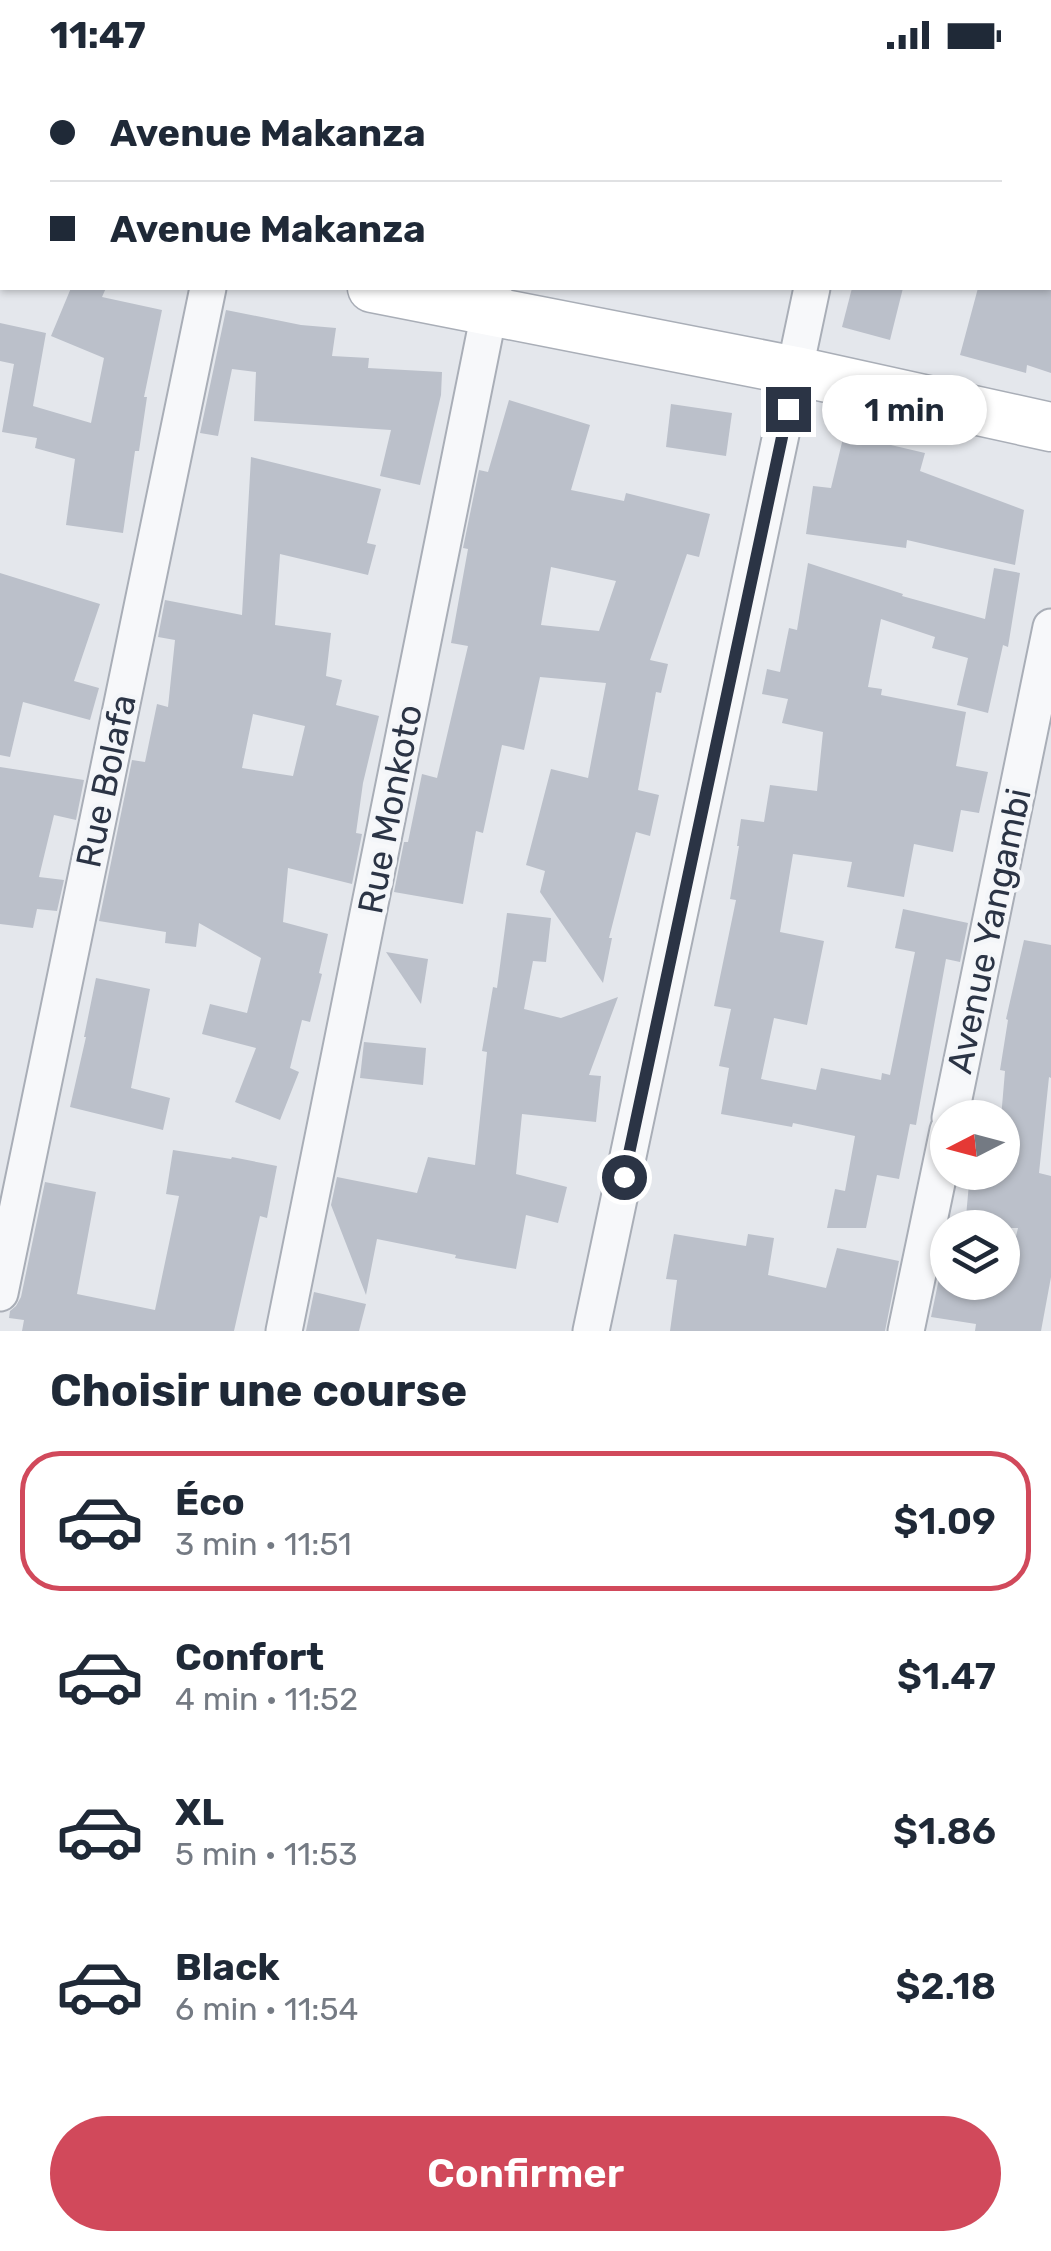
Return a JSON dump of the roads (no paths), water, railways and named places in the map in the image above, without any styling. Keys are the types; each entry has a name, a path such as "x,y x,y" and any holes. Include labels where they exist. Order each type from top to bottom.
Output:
{"street":[{"name":"Rue Bolafa","path":"1,1280 208,290"},
{"path":"394,290 492,299 1051,427"},
{"path":"591,1331 812,290"},
{"name":"Rue Monkoto","path":"284,1331 492,299"},
{"name":"Avenue Yangambi","path":"954,1100 1051,627"},
{"path":"906,1331 935,1190"}]}
